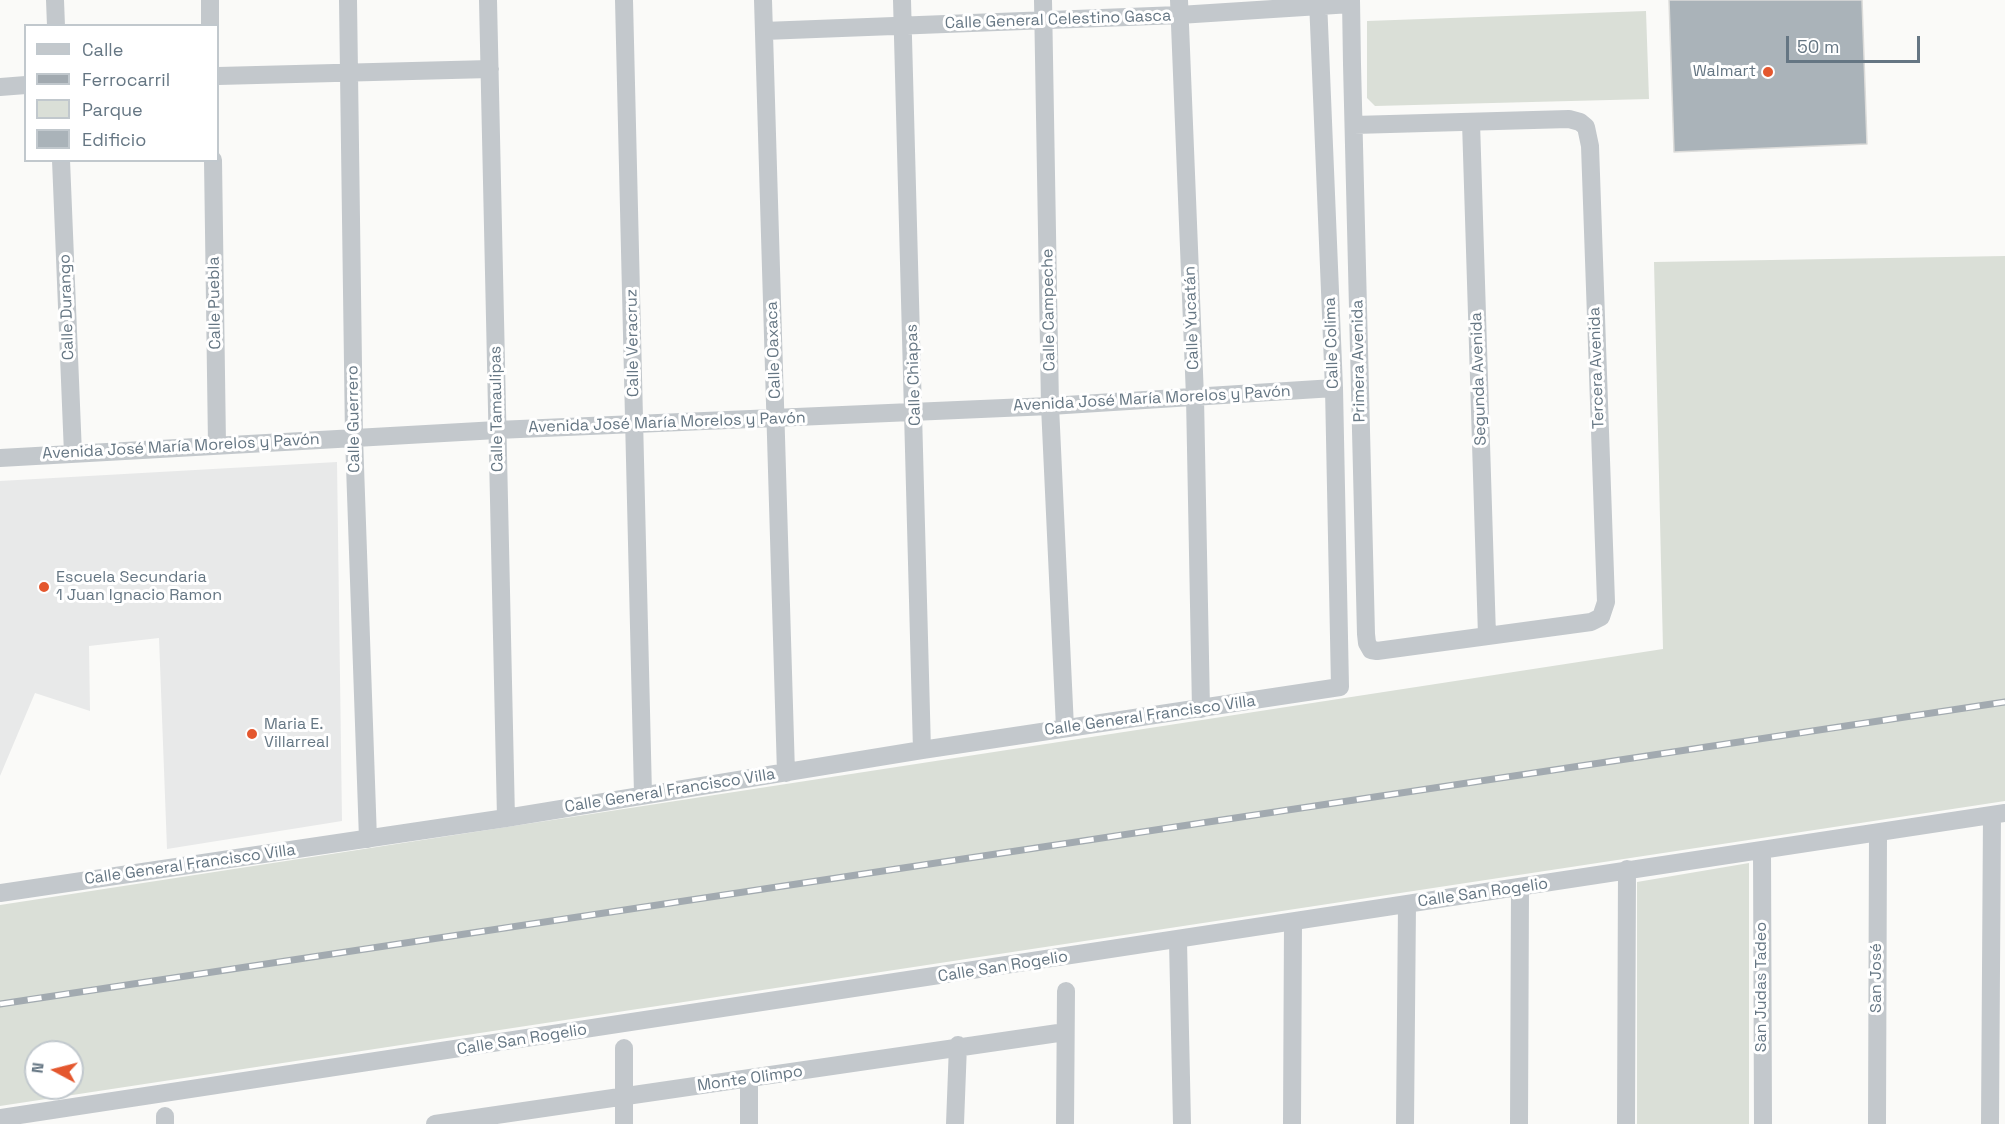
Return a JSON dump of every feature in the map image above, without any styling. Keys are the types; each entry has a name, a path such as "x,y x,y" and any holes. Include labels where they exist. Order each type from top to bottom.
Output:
{"street":[{"path":"55,0 56,24"},
{"path":"210,0 210,24"},
{"name":"Calle Guerrero","path":"348,0 351,72 354,437 368,839"},
{"name":"Calle Tamaulipas","path":"488,0 506,818"},
{"name":"Calle Veracruz","path":"624,0 643,794"},
{"name":"Calle Oaxaca","path":"763,0 786,773"},
{"name":"Calle Chiapas","path":"902,0 915,411 922,750"},
{"name":"Calle Campeche","path":"1043,0 1050,406 1065,728"},
{"name":"Calle Colima","path":"1318,2 1334,388 1340,687"},
{"name":"Calle General Celestino Gasca","path":"764,31 1044,21 1179,8 1351,2"},
{"name":"Primera Avenida","path":"1351,2 1368,646 1377,651 1487,636"},
{"name":"Calle Yucatán","path":"1179,8 1195,397 1201,709"},
{"path":"219,76 489,69"},
{"path":"0,87 24,85"},
{"name":"Tercera Avenida","path":"1471,122 1569,119 1580,122 1586,127 1590,146 1606,602 1601,617 1591,622 1487,636"},
{"path":"1354,125 1471,122"},
{"name":"Segunda Avenida","path":"1471,122 1487,636"},
{"name":"Calle Durango","path":"61,162 73,454"},
{"name":"Calle Puebla","path":"213,162 217,445"},
{"name":"Avenida José María Morelos y Pavón","path":"0,458 354,437 1050,406 1334,388"},
{"name":"Calle General Francisco Villa","path":"0,893 506,818 922,750 1340,687"},
{"path":"1990,1124 1998,814"},
{"name":"Calle San Rogelio","path":"0,1118 1179,941 1407,904 1520,889 1627,869 1998,814"},
{"name":"San José","path":"1877,1124 1878,833"},
{"name":"San Judas Tadeo","path":"1762,850 1762,1124"},
{"path":"1626,1124 1627,869"},
{"path":"1519,1124 1520,889"},
{"path":"1405,1124 1407,904"},
{"path":"1292,1124 1293,922"},
{"path":"1179,941 1182,1124"},
{"path":"1065,1124 1066,991"},
{"name":"Monte Olimpo","path":"435,1124 503,1118 625,1095 749,1080 958,1046 1065,1032"},
{"path":"955,1124 958,1046"},
{"path":"624,1048 624,1124"},
{"path":"749,1080 749,1124"}],"shaded area":[{"name":"Maria E. Villarreal","path":"337,462 342,821 167,849 159,638 89,646 90,711 35,693 0,776 0,481"}],"green space":[{"path":"1646,11 1649,99 1375,106 1367,98 1367,21"},
{"path":"2005,256 2005,801 84,1093 84,1040 24,1040 24,1100 39,1100 0,1106 0,905 1663,649 1654,262"},
{"path":"1749,863 1749,1124 1637,1124 1637,882"}],"building":[{"name":"Walmart","path":"1669,0 1862,0 1867,144 1674,152"}],"railway":[{"path":"0,1004 2005,702"}],"place":[{"name":"Walmart","path":"1768,72"},
{"name":"Escuela Secundaria 1 Juan Ignacio Ramon","path":"44,587"},
{"name":"Maria E. Villarreal","path":"252,734"}]}
